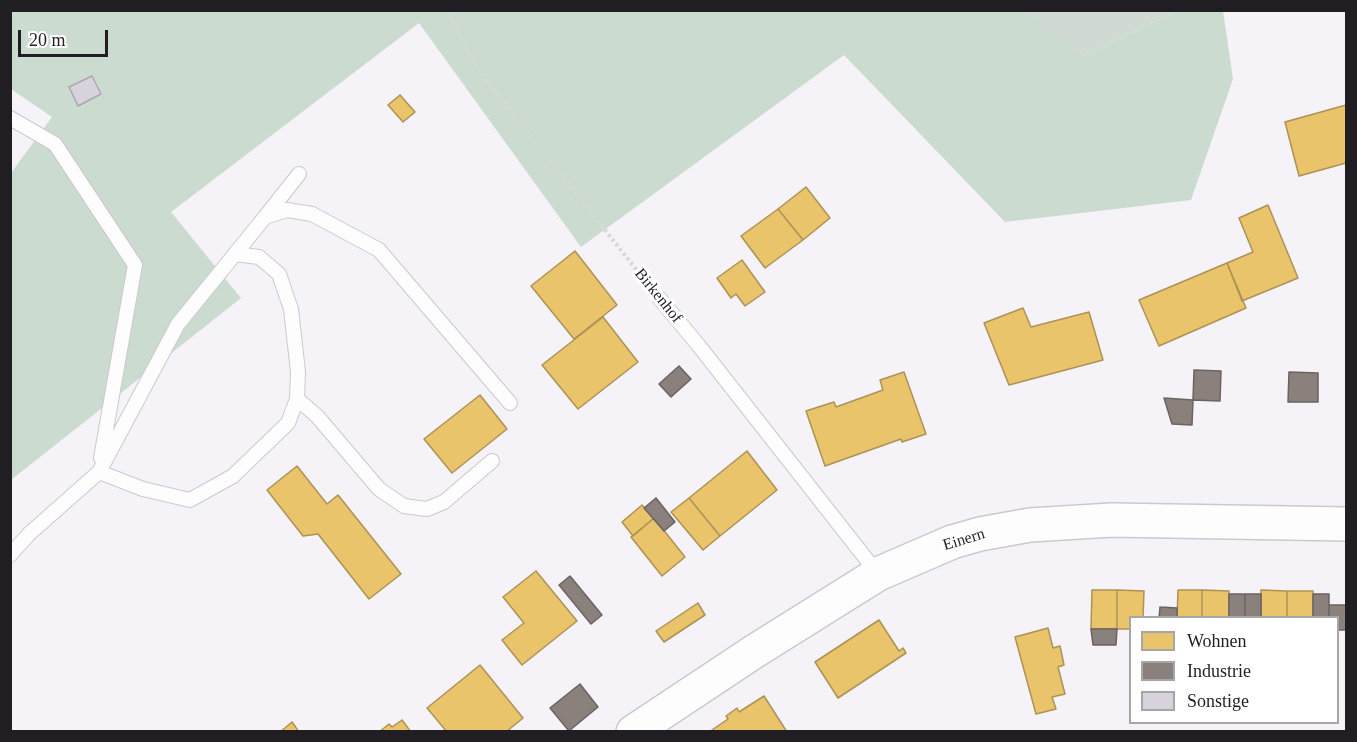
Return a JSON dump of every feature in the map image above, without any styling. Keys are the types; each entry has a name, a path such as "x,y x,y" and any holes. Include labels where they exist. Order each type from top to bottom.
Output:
{"main road":[{"name":"Einern","path":"633,732 755,651 878,574 952,542 980,534 1030,525 1112,520 1347,524"}],"lane":[{"path":"10,118 56,144 135,265 99,472"},
{"path":"10,555 28,534 99,472 178,324 299,174"},
{"path":"265,217 287,210 312,214 379,250 510,403"},
{"path":"99,472 143,489 190,500 233,476 288,423 297,399 298,372 291,309 279,274 259,257 235,254"},
{"name":"Birkenhof","path":"660,299 878,574"},
{"path":"297,399 317,416 379,489 404,506 427,509 444,502 492,461"}],"path":[{"name":"Birkenhof","path":"451,10 451,16 478,69 660,299"}],"shaded area":[{"path":"1024,11 1178,11 1083,56"}],"green space":[{"path":"1024,10 1083,56 1178,11 1223,11 1233,79 1191,200 1005,222 844,55 581,247 419,23 171,212 241,298 11,480 11,173 52,117 11,89 11,11"}],"building: Wohnen":[{"path":"400,95 415,112 403,122 388,105"},
{"path":"1346,105 1346,163 1299,176 1285,122"},
{"path":"806,187 830,218 803,240 778,209"},
{"path":"1268,205 1298,278 1242,301 1227,263 1253,252 1239,218"},
{"path":"778,209 803,240 765,268 741,236"},
{"path":"575,251 617,305 574,339 531,286"},
{"path":"742,260 765,292 745,306 736,294 731,298 717,278"},
{"path":"1227,263 1246,308 1159,346 1139,300"},
{"path":"1023,308 1031,327 1089,312 1103,360 1009,385 984,323"},
{"path":"603,317 638,362 578,409 542,365"},
{"path":"904,372 926,434 902,442 901,439 825,466 806,411 834,402 836,407 883,390 880,380"},
{"path":"480,395 507,429 452,473 424,439"},
{"path":"747,451 777,490 720,536 689,498"},
{"path":"297,466 327,504 338,495 401,574 369,599 318,534 303,536 267,490"},
{"path":"689,498 720,536 703,550 671,512"},
{"path":"642,505 654,518 633,536 622,522"},
{"path":"654,518 685,557 662,576 631,537"},
{"path":"536,571 577,621 522,665 502,640 524,623 503,597"},
{"path":"1092,590 1117,590 1117,629 1091,629"},
{"path":"1117,590 1144,591 1143,616 1129,616 1129,629 1117,629"},
{"path":"1178,590 1202,590 1202,616 1177,616"},
{"path":"1202,590 1229,591 1229,616 1202,616"},
{"path":"1261,590 1287,591 1287,616 1261,616"},
{"path":"1287,591 1313,591 1313,616 1287,616"},
{"path":"698,603 705,615 664,642 656,631"},
{"path":"879,620 899,651 903,648 906,653 838,698 815,662"},
{"path":"1048,628 1053,648 1060,646 1064,665 1058,667 1065,694 1052,697 1056,709 1036,714 1015,637"},
{"path":"480,665 523,718 506,732 447,732 427,708"},
{"path":"764,696 787,732 709,732 728,719 726,716 737,708 739,712"},
{"path":"402,720 411,732 379,732 389,724 392,727"},
{"path":"292,722 299,732 280,732"}],"building: Industrie":[{"path":"679,366 691,379 671,397 659,384"},
{"path":"1194,370 1221,371 1220,401 1193,400"},
{"path":"1289,372 1318,373 1318,402 1288,402"},
{"path":"1164,398 1193,400 1192,425 1172,424"},
{"path":"656,498 675,522 664,531 644,508"},
{"path":"570,576 602,615 591,624 559,585"},
{"path":"1229,594 1245,594 1245,616 1229,616"},
{"path":"1245,594 1261,594 1261,616 1245,616"},
{"path":"1313,594 1329,594 1329,616 1313,616"},
{"path":"1329,605 1346,605 1346,630 1339,630 1339,616 1329,616"},
{"path":"1160,607 1177,608 1177,616 1159,616"},
{"path":"1091,629 1117,629 1116,645 1093,645"},
{"path":"580,684 598,707 569,731 550,708"}],"building: Sonstige":[{"path":"92,76 101,94 78,106 69,87"}]}
